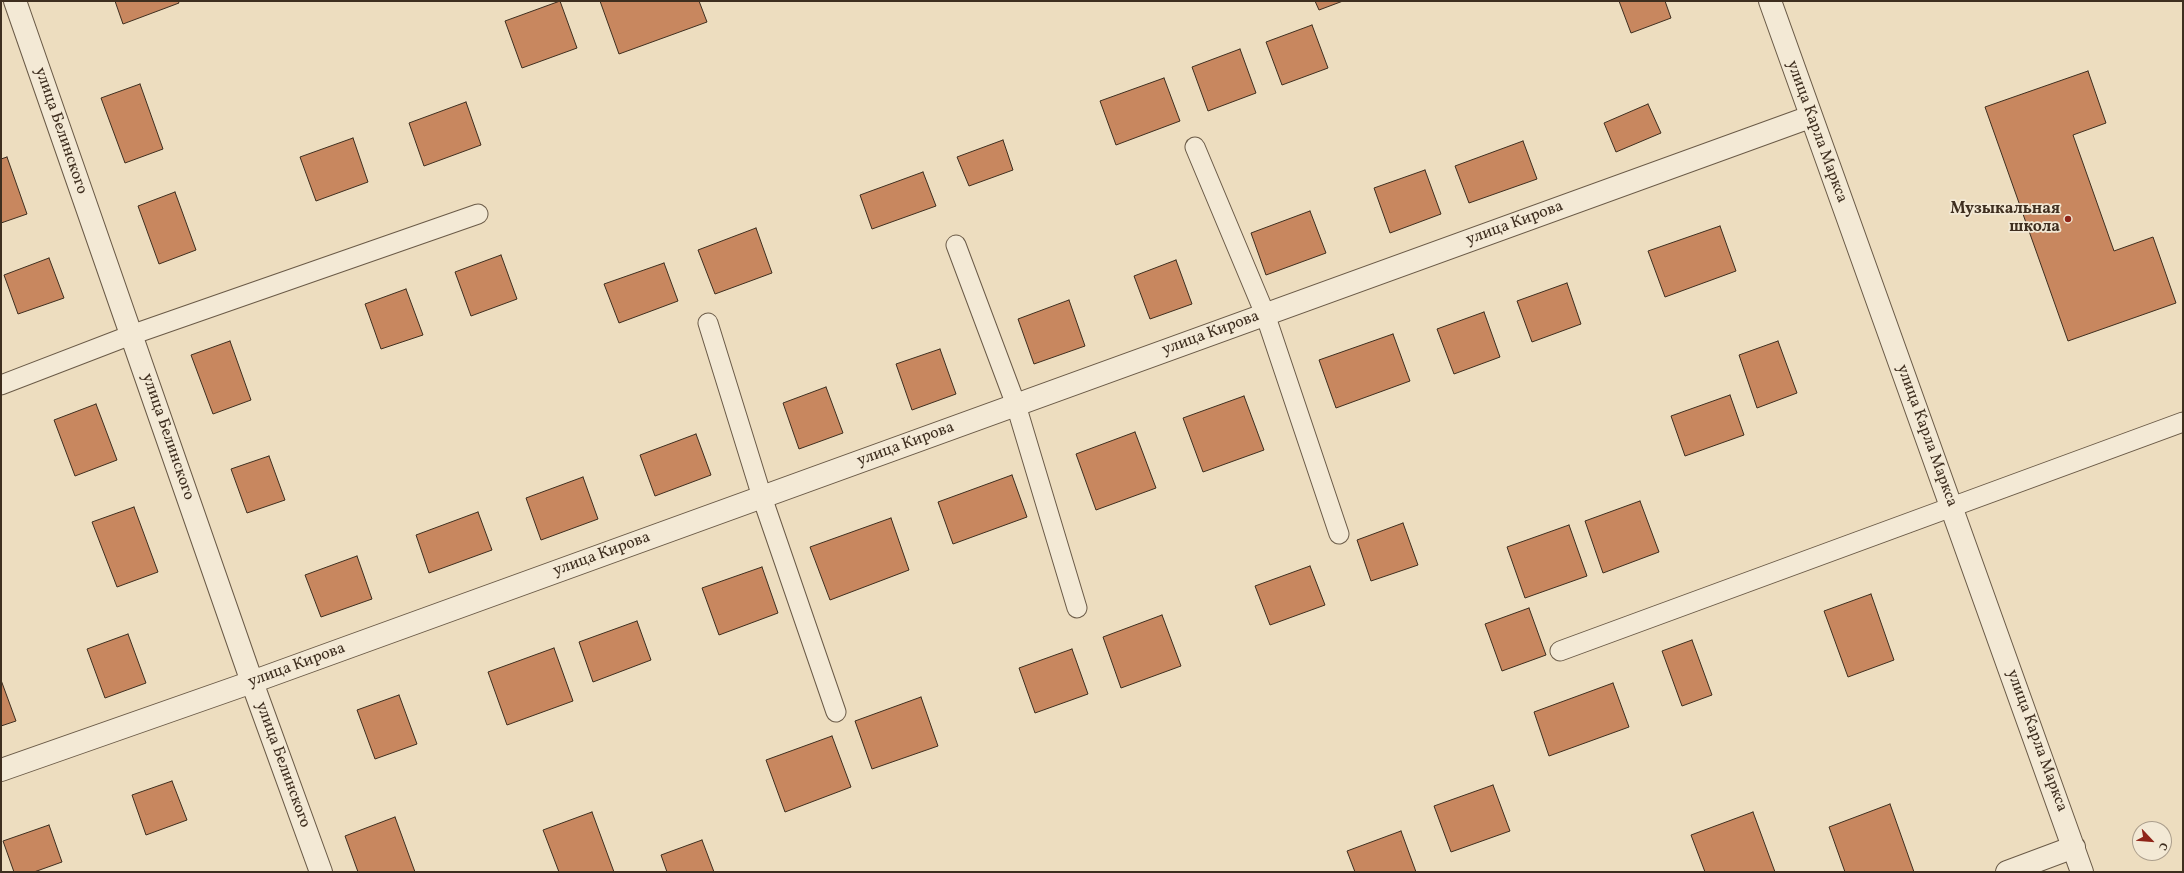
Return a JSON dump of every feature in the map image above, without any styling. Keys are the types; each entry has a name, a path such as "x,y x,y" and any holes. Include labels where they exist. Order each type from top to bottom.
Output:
{"street":[{"name":"улица Белинского","path":"15,1 252,682 321,872"},
{"name":"улица Карла Маркса","path":"1770,1 1810,117 1952,506 2082,872"},
{"name":"улица Кирова","path":"1,770 252,682 1810,117"},
{"path":"2007,872 2074,847"}],"lane":[{"path":"1195,147 1265,314 1339,534"},
{"path":"1,385 131,335 478,214"},
{"path":"956,245 1016,405 1077,608"},
{"path":"708,323 762,497 836,712"},
{"path":"1560,651 2183,422"}],"building":[{"path":"115,1 178,1 179,3 123,24"},
{"path":"560,1 577,48 522,68 505,21"},
{"path":"600,1 699,1 707,22 619,54"},
{"path":"1315,1 1343,1 1319,10"},
{"path":"1619,1 1665,1 1671,18 1631,33"},
{"path":"1312,25 1328,68 1282,85 1266,42"},
{"path":"1240,49 1256,93 1208,111 1192,67"},
{"path":"2088,71 2106,123 2073,135 2114,251 2153,237 2176,303 2068,341 1985,107"},
{"path":"1164,78 1180,121 1116,145 1100,101"},
{"path":"140,84 163,149 125,163 101,98"},
{"path":"466,102 481,145 424,166 409,123"},
{"path":"1648,104 1661,133 1616,152 1604,123"},
{"path":"353,138 368,182 316,201 300,157"},
{"path":"1003,140 1013,170 969,186 957,157"},
{"path":"1523,141 1537,179 1469,203 1455,166"},
{"path":"7,157 27,214 1,223 1,159"},
{"path":"1425,170 1441,214 1390,233 1374,188"},
{"path":"923,172 936,206 872,229 860,195"},
{"path":"175,192 196,250 159,264 138,206"},
{"path":"1310,211 1326,253 1266,275 1251,233"},
{"path":"1720,226 1736,271 1665,297 1648,251"},
{"path":"756,228 772,273 715,294 698,250"},
{"path":"501,255 517,299 471,316 455,272"},
{"path":"49,258 64,298 18,314 4,275"},
{"path":"1176,260 1192,304 1150,319 1134,276"},
{"path":"664,263 678,301 619,323 604,284"},
{"path":"1567,283 1581,324 1532,342 1517,301"},
{"path":"406,289 423,335 381,349 365,304"},
{"path":"1069,300 1085,346 1034,364 1018,319"},
{"path":"1484,312 1500,357 1454,374 1437,329"},
{"path":"1393,334 1410,381 1336,408 1319,360"},
{"path":"230,341 251,400 213,414 191,355"},
{"path":"1778,341 1797,393 1757,408 1739,355"},
{"path":"940,349 956,394 912,410 896,364"},
{"path":"826,387 843,433 799,449 783,403"},
{"path":"1730,395 1744,435 1685,456 1671,416"},
{"path":"1244,396 1264,450 1203,472 1183,418"},
{"path":"96,404 117,460 75,476 54,420"},
{"path":"1135,432 1156,488 1096,510 1076,454"},
{"path":"696,434 711,475 655,496 640,455"},
{"path":"269,456 285,500 247,513 231,469"},
{"path":"1012,475 1027,517 953,544 938,502"},
{"path":"583,477 598,519 541,540 526,498"},
{"path":"1640,501 1659,552 1603,573 1585,521"},
{"path":"134,507 158,572 117,587 92,522"},
{"path":"478,512 492,550 429,573 416,535"},
{"path":"891,518 909,570 830,600 810,547"},
{"path":"1403,523 1418,565 1371,581 1357,540"},
{"path":"1569,525 1587,576 1525,598 1507,547"},
{"path":"357,556 372,599 321,617 305,575"},
{"path":"1310,566 1325,605 1270,625 1255,586"},
{"path":"762,567 778,613 719,635 702,588"},
{"path":"1871,594 1894,660 1848,677 1824,611"},
{"path":"1529,608 1546,655 1502,671 1485,624"},
{"path":"1162,615 1181,666 1121,688 1103,637"},
{"path":"637,621 651,660 593,682 579,642"},
{"path":"128,634 146,683 105,698 87,649"},
{"path":"1692,640 1712,695 1682,706 1662,651"},
{"path":"554,648 573,701 507,725 488,672"},
{"path":"1072,649 1088,694 1035,713 1019,668"},
{"path":"1,680 16,721 1,726"},
{"path":"1613,683 1629,727 1549,756 1534,712"},
{"path":"399,695 417,744 375,759 357,710"},
{"path":"921,697 938,746 872,769 855,721"},
{"path":"832,736 851,787 785,812 766,760"},
{"path":"172,781 187,820 146,835 132,795"},
{"path":"1493,785 1510,831 1451,852 1434,806"},
{"path":"1890,804 1914,872 1845,872 1829,827"},
{"path":"592,812 614,872 559,872 543,830"},
{"path":"1753,812 1775,872 1705,872 1691,835"},
{"path":"395,817 415,872 358,872 345,836"},
{"path":"49,825 62,862 34,872 14,872 3,841"},
{"path":"1401,831 1416,872 1355,872 1347,851"},
{"path":"702,840 714,872 667,872 661,855"}],"place":[{"name":"Музыкальная школа","path":"2068,219"}]}
